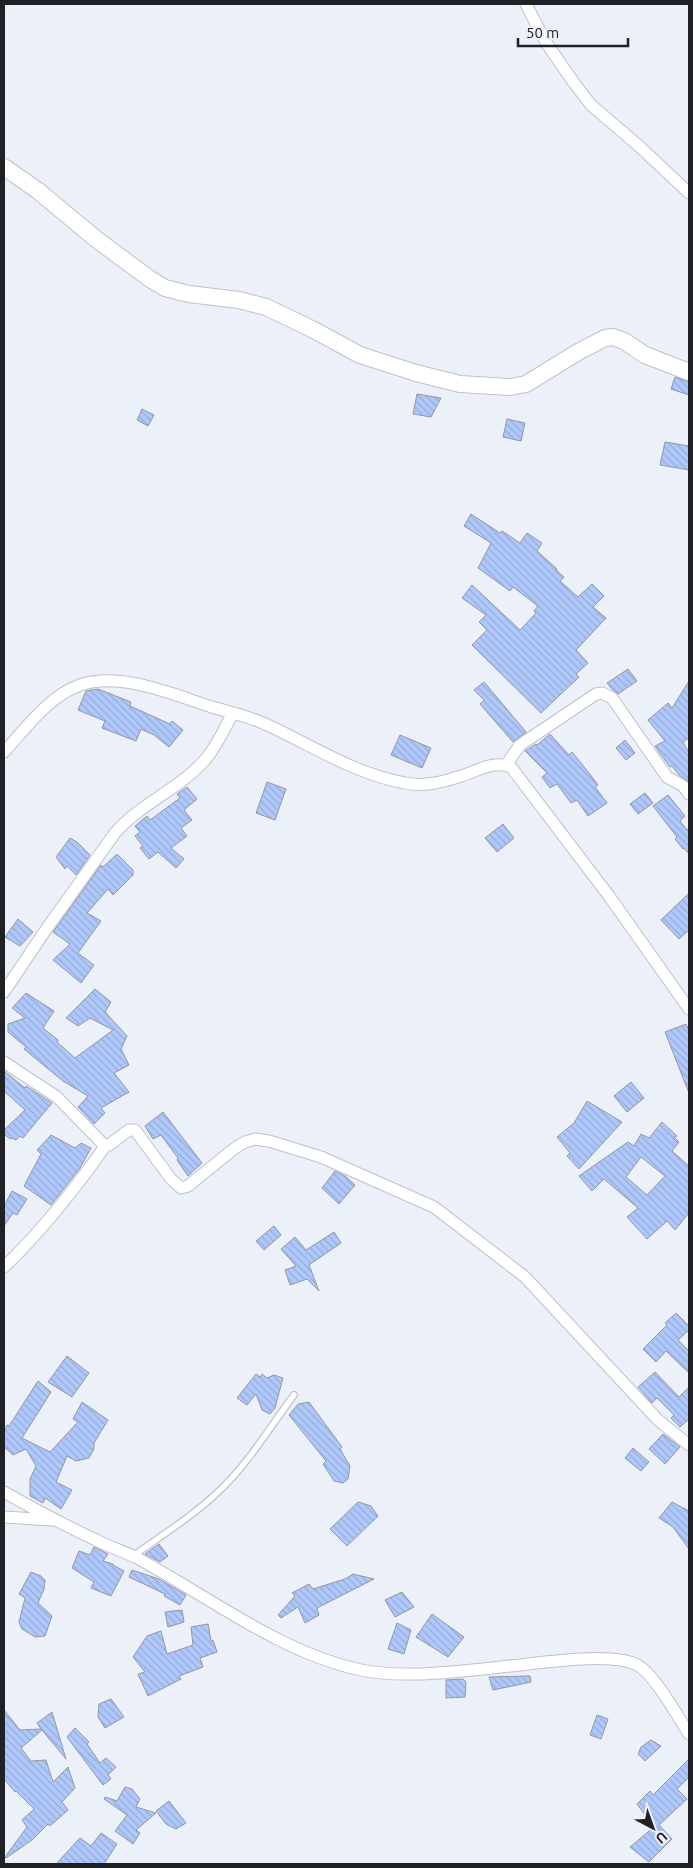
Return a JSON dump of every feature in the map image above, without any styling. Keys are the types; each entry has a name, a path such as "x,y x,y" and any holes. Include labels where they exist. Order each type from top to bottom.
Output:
{"street":[{"path":"526,4 545,40 591,105 689,193"},
{"path":"4,167 29,184 73,222 130,265 165,288 176,292 239,300 266,307 360,355 416,373 460,384 510,387 526,384 578,352 605,338 613,337 624,341 645,355 689,372"},
{"path":"4,752 46,707 62,693 81,684 106,680 158,689 261,722 366,773 406,784 421,785 461,776 491,765 506,765 511,767 525,784 609,896 689,1009"},
{"path":"506,765 520,745 596,694 602,693 612,698 669,780 683,786 689,794"},
{"path":"4,992 115,833 126,821 194,770 205,759 233,713"},
{"path":"4,1062 57,1098 106,1146"},
{"path":"4,1267 54,1215 77,1187 106,1146 129,1130 135,1130 171,1179 181,1188 188,1186 245,1142 255,1139 269,1141 321,1157 434,1206 524,1278 658,1420 689,1445"},
{"path":"4,1492 55,1521 133,1556 298,1650 333,1663 389,1674 434,1672 555,1661 607,1659 632,1663 640,1667 647,1674 688,1730"},
{"path":"4,1517 55,1521"}],"lane":[{"path":"133,1556 168,1532 219,1491 242,1466 294,1394"}],"building":[{"path":"675,377 689,382 689,395 671,389"},
{"path":"417,394 441,398 431,417 413,414"},
{"path":"142,409 154,415 148,426 137,420"},
{"path":"507,419 525,423 521,441 503,437"},
{"path":"665,442 689,446 689,470 660,465"},
{"path":"471,514 500,533 502,531 520,543 527,533 542,543 537,551 557,569 564,577 560,581 578,597 592,584 604,596 593,607 606,618 576,650 588,663 576,674 579,677 541,713 472,645 487,630 479,622 486,615 462,598 472,585 520,630 536,613 534,611 538,606 513,587 510,591 478,568 491,543 464,526"},
{"path":"628,669 637,681 618,694 607,683"},
{"path":"689,681 689,738 683,742 689,753 689,782 679,775 672,766 670,767 655,746 665,741 648,720 668,703 672,708"},
{"path":"484,682 526,732 513,742 480,704 484,700 474,690"},
{"path":"98,689 131,702 130,706 170,724 172,721 183,730 169,747 154,735 141,729 136,741 102,728 105,721 78,710 86,691"},
{"path":"550,734 569,755 572,752 598,785 595,787 607,803 588,816 577,800 571,803 557,784 550,788 542,777 547,773 525,751 537,745"},
{"path":"400,735 431,748 422,768 391,755"},
{"path":"625,740 635,753 626,760 616,748"},
{"path":"267,782 286,789 275,820 256,813"},
{"path":"187,787 197,799 184,810 192,820 181,828 187,836 171,848 184,859 176,868 158,852 149,859 140,848 143,846 135,836 140,832 135,826 147,816 150,820 180,798 177,794"},
{"path":"645,793 653,803 638,814 630,804"},
{"path":"668,795 685,816 680,821 687,830 689,828 689,854 675,839 677,837 653,806"},
{"path":"503,824 514,838 497,852 485,838"},
{"path":"70,838 90,855 76,875 67,866 65,869 56,857"},
{"path":"117,854 133,870 133,875 113,895 108,889 87,913 101,921 78,953 94,965 81,983 53,960 70,944 53,932 101,865 103,867"},
{"path":"689,893 689,930 679,939 661,920"},
{"path":"18,919 33,932 20,946 5,937"},
{"path":"95,989 111,1002 105,1012 127,1036 121,1049 129,1065 114,1073 129,1092 101,1108 105,1113 94,1124 78,1107 88,1096 63,1081 24,1049 26,1047 8,1032 8,1024 25,1018 12,1008 26,993 54,1011 43,1028 58,1040 57,1042 75,1058 113,1030 90,1018 78,1026 66,1018"},
{"path":"686,1024 689,1031 689,1093 665,1032"},
{"path":"4,1071 25,1088 26,1086 52,1103 23,1138 20,1136 16,1140 10,1139 4,1134 4,1130 25,1110 4,1091"},
{"path":"631,1082 644,1098 627,1112 614,1096"},
{"path":"587,1101 622,1122 579,1169 567,1156 570,1153 557,1137 574,1123"},
{"path":"163,1112 202,1163 188,1176 177,1160 178,1158 161,1135 153,1139 145,1126"},
{"path":"662,1122 677,1136 674,1137 679,1142 672,1151 689,1166 689,1213 675,1230 667,1221 647,1239 627,1217 638,1208 604,1179 592,1191 579,1176 628,1142 634,1146 641,1134 649,1138","holes":["641,1157 665,1176 647,1195 626,1177"]},
{"path":"51,1135 75,1148 81,1143 91,1148 80,1168 51,1205 24,1186 41,1154 37,1150"},
{"path":"335,1171 345,1176 355,1185 339,1204 322,1188"},
{"path":"12,1191 27,1199 17,1215 13,1213 4,1226 4,1206"},
{"path":"274,1226 281,1235 264,1250 256,1241"},
{"path":"334,1232 341,1243 309,1265 319,1291 307,1279 290,1285 285,1270 296,1266 281,1249 295,1237 306,1250"},
{"path":"676,1313 689,1326 689,1330 678,1340 689,1351 689,1373 666,1351 656,1362 643,1349"},
{"path":"67,1356 89,1373 72,1397 48,1382"},
{"path":"655,1372 679,1397 689,1387 689,1419 680,1427 671,1418 674,1415 657,1398 652,1403 638,1387"},
{"path":"256,1374 260,1377 262,1374 267,1378 274,1375 283,1378 275,1408 270,1414 262,1410 256,1394 247,1405 237,1398"},
{"path":"38,1381 51,1392 22,1438 50,1452 78,1422 73,1419 82,1402 108,1420 94,1443 94,1449 89,1458 76,1461 67,1456 56,1482 72,1490 61,1509 45,1498 43,1503 30,1496 30,1479 36,1466 26,1449 13,1455 4,1447 4,1432 7,1425 9,1426"},
{"path":"309,1402 342,1447 340,1449 350,1466 348,1479 343,1483 334,1481 323,1464 326,1461 289,1415 298,1404"},
{"path":"663,1434 680,1447 665,1464 649,1449"},
{"path":"633,1448 649,1462 641,1471 625,1458"},
{"path":"358,1502 371,1506 378,1516 347,1546 330,1529"},
{"path":"672,1502 689,1511 689,1549 673,1527 659,1518"},
{"path":"159,1544 168,1556 160,1562 145,1554"},
{"path":"94,1547 108,1554 103,1561 113,1564 124,1571 111,1596 91,1588 94,1582 72,1568 79,1551 90,1555"},
{"path":"132,1570 159,1579 186,1595 180,1605 164,1596 165,1594 129,1577"},
{"path":"31,1572 45,1580 44,1589 38,1603 52,1616 45,1636 35,1637 22,1629 19,1622 25,1598 19,1594"},
{"path":"353,1574 374,1579 317,1608 319,1615 305,1623 298,1607 281,1618 278,1615 295,1596 292,1593 309,1584 313,1589 345,1579"},
{"path":"402,1592 414,1607 395,1617 385,1600"},
{"path":"182,1610 184,1622 168,1627 165,1612"},
{"path":"432,1614 464,1637 448,1657 416,1637"},
{"path":"397,1623 411,1630 404,1654 388,1649"},
{"path":"208,1624 211,1641 213,1640 217,1652 200,1658 203,1667 179,1676 181,1679 148,1696 138,1674 145,1672 133,1657 147,1636 161,1631 167,1654 193,1645 191,1627"},
{"path":"530,1676 531,1682 493,1690 489,1677"},
{"path":"463,1679 466,1682 465,1697 446,1698 446,1680"},
{"path":"111,1699 124,1717 105,1728 98,1717 99,1704"},
{"path":"4,1710 20,1730 41,1729 37,1723 52,1712 66,1759 42,1730 21,1748 31,1761 46,1760 53,1782 68,1767 75,1788 62,1802 68,1810 50,1826 48,1824 32,1840 6,1858 27,1827 22,1820 34,1809 4,1779"},
{"path":"597,1715 608,1719 601,1739 590,1735"},
{"path":"75,1728 89,1742 87,1744 100,1763 106,1758 116,1767 108,1775 111,1779 103,1785 67,1737"},
{"path":"651,1740 661,1746 645,1761 638,1754 641,1747"},
{"path":"689,1759 689,1777 677,1789 687,1799 659,1825 672,1839 649,1862 630,1847 654,1827 637,1804 650,1791 653,1795"},
{"path":"125,1787 132,1789 140,1799 136,1807 156,1813 136,1830 140,1833 133,1844 115,1831 127,1815 104,1799 105,1797 117,1801"},
{"path":"169,1801 186,1823 176,1829 166,1824 156,1811"},
{"path":"101,1833 117,1844 104,1864 56,1864 80,1838 91,1846"}]}
